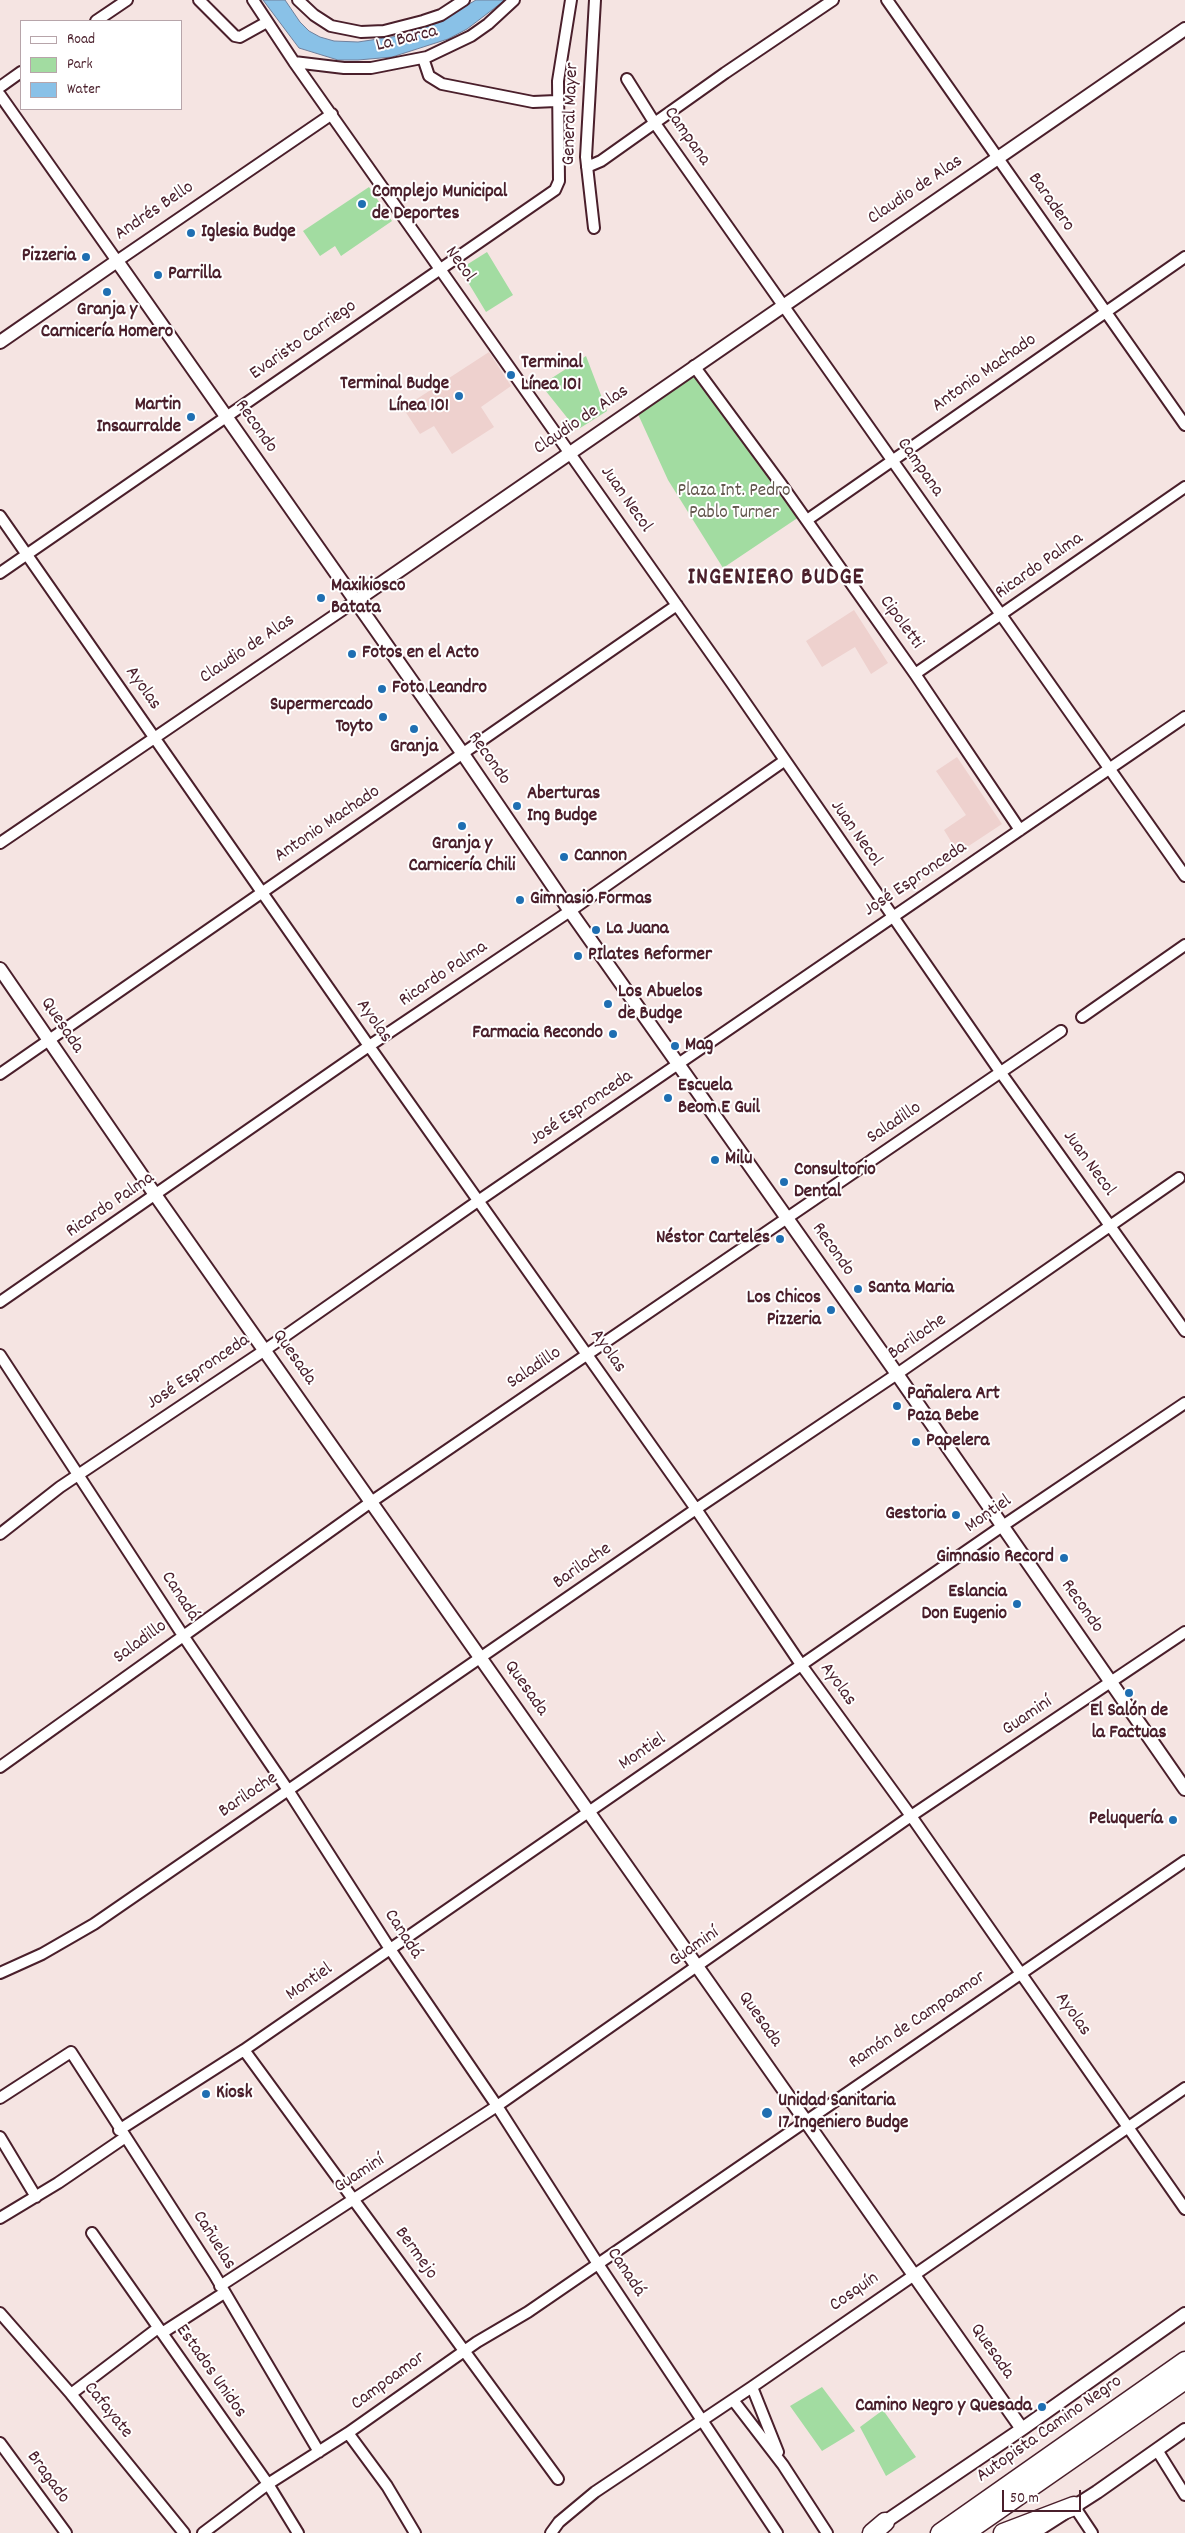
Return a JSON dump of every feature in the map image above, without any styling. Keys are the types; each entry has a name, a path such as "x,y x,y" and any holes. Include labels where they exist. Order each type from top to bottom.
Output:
{"highway":[{"name":"Autopista Camino Negro","path":"940,2533 1185,2361"},
{"name":"Autopista Camino Negro","path":"965,2533 1185,2380"},
{"path":"1004,2533 1074,2506"}],"street":[{"path":"97,20 127,0"},
{"path":"198,0 235,36 240,38 267,22"},
{"name":"Necol","path":"253,0 294,62 570,451"},
{"path":"298,0 314,15 332,26 361,32 384,31 423,21 440,15 464,0"},
{"name":"La Barca","path":"294,62 344,68 371,68 422,58 450,48 471,36 488,24 514,0"},
{"path":"422,58 429,76 442,84 533,102 556,101 570,0"},
{"name":"General Mayer","path":"594,228 587,167 591,49 596,0"},
{"path":"587,167 601,161 654,122 833,0"},
{"name":"Baradero","path":"887,0 1185,425"},
{"name":"Claudio de Alas","path":"0,843 153,736 354,602 570,451 1185,29"},
{"path":"0,86 20,73"},
{"name":"Campana","path":"627,79 654,122 1185,876"},
{"name":"Recondo","path":"0,94 354,602 463,754 570,911 897,1374 1185,1789"},
{"name":"Evaristo Carriego","path":"0,573 555,190 559,180 556,101"},
{"name":"Andrés Bello","path":"0,342 332,114"},
{"name":"Antonio Machado","path":"806,520 1185,257"},
{"name":"Cipoletti","path":"694,366 915,674 1020,830"},
{"name":"Juan Necol","path":"570,451 1001,1073 1185,1331"},
{"name":"Ricardo Palma","path":"915,674 1185,487"},
{"name":"Ayolas","path":"0,516 261,892 696,1509 802,1666 911,1816 1129,2126 1185,2209"},
{"name":"Antonio Machado","path":"0,1074 676,605"},
{"name":"José Espronceda","path":"0,1534 78,1476 265,1350 478,1201 1185,717"},
{"name":"Ricardo Palma","path":"0,1302 156,1196 369,1046 570,911 784,761"},
{"path":"1082,1017 1185,946"},
{"name":"Quesada","path":"0,969 156,1196 588,1812 699,1966 1022,2429"},
{"name":"Saladillo","path":"0,1766 182,1634 371,1502 787,1220 1061,1031"},
{"name":"Bariloche","path":"0,1974 76,1936 481,1659 696,1509 897,1374 1179,1178"},
{"name":"Canadá","path":"0,1356 182,1634 288,1790 390,1949 497,2106 598,2264 778,2533"},
{"name":"Montiel","path":"0,2218 36,2197 122,2134 1002,1527 1185,1403"},
{"name":"Guaminí","path":"71,2394 160,2331 497,2106 911,1816 1185,1632"},
{"name":"Ramón de Campoamor","path":"598,2264 1020,1972 1185,1861"},
{"name":"Bermejo","path":"244,2050 558,2479"},
{"name":"Cañuelas","path":"0,2098 71,2052 122,2134 171,2207 319,2452"},
{"name":"Cosquín","path":"551,2533 559,2522 595,2492 752,2387 1185,2088"},
{"path":"0,2137 36,2197"},
{"name":"Estados Unidos","path":"92,2233 268,2484 298,2533"},
{"name":"Campoamor","path":"204,2533 268,2484 348,2433 464,2350 528,2312 598,2264"},
{"name":"Cafayate","path":"0,2313 71,2394 184,2533"},
{"path":"868,2533 1022,2429 1185,2314"},
{"path":"752,2387 783,2465"},
{"path":"733,2400 783,2465 827,2533"},
{"path":"1032,2533 1185,2430"},
{"path":"348,2433 387,2486 415,2533"},
{"name":"Bragado","path":"0,2443 66,2533"},
{"path":"1157,2450 1185,2495"},
{"path":"1074,2506 1092,2533"}],"shaded area":[{"name":"Terminal Budge Línea 101","path":"489,352 511,386 481,407 494,427 452,454 434,426 420,434 403,408"},
{"path":"854,610 888,663 871,674 855,647 822,667 806,641"},
{"path":"957,757 1002,824 958,853 944,830 966,815 936,771"}],"green space":[{"name":"Complejo Municipal de Deportes","path":"369,187 392,221 341,256 335,246 320,256 303,231"},
{"path":"487,252 513,295 486,312 460,269"},
{"path":"586,356 607,411 577,430 541,385"},
{"name":"Plaza Int. Pedro Pablo Turner","path":"693,372 799,517 723,568 668,480 637,412"},
{"path":"822,2387 855,2431 822,2451 790,2406"},
{"path":"883,2410 916,2457 886,2476 860,2427"}],"water":[{"path":"263,0 285,0 300,22 309,31 320,37 334,41 358,42 405,35 443,19 476,0 505,0 467,29 448,39 392,57 338,60 299,48"}],"place":[{"name":"Complejo Municipal de Deportes","path":"362,204"},
{"name":"Iglesia Budge","path":"191,233"},
{"name":"Pizzeria","path":"86,257"},
{"name":"Parrilla","path":"158,275"},
{"name":"Granja y Carnicería Homero","path":"107,292"},
{"name":"Terminal Línea 101","path":"511,375"},
{"name":"Terminal Budge Línea 101","path":"459,396"},
{"name":"Martin Insaurralde","path":"191,417"},
{"name":"Maxikiosco Batata","path":"321,598"},
{"name":"Fotos en el Acto","path":"352,654"},
{"name":"Foto Leandro","path":"382,689"},
{"name":"Supermercado Toyto","path":"383,717"},
{"name":"Granja","path":"414,729"},
{"name":"Aberturas Ing Budge","path":"517,806"},
{"name":"Granja y Carnicería Chili","path":"462,826"},
{"name":"Cannon","path":"564,857"},
{"name":"Gimnasio Formas","path":"520,900"},
{"name":"La Juana","path":"596,930"},
{"name":"PIlates Reformer","path":"578,956"},
{"name":"Los Abuelos de Budge","path":"608,1004"},
{"name":"Farmacia Recondo","path":"613,1034"},
{"name":"Mag","path":"675,1046"},
{"name":"Escuela Beom E Guil","path":"668,1098"},
{"name":"Milu","path":"715,1160"},
{"name":"Consultorio Dental","path":"784,1182"},
{"name":"Néstor Carteles","path":"780,1239"},
{"name":"Santa Maria","path":"858,1289"},
{"name":"Los Chicos Pizzeria","path":"831,1310"},
{"name":"Pañalera Art Paza Bebe","path":"897,1406"},
{"name":"Papelera","path":"916,1442"},
{"name":"Gestoria","path":"956,1515"},
{"name":"Gimnasio Record","path":"1064,1558"},
{"name":"Eslancia Don Eugenio","path":"1017,1604"},
{"name":"El Salón de la Factuas","path":"1129,1693"},
{"name":"Peluquería","path":"1173,1820"},
{"name":"Kiosk","path":"206,2094"},
{"name":"Unidad Sanitaria 17 Ingeniero Budge","path":"767,2113"},
{"name":"Camino Negro y Quesada","path":"1042,2407"}],"district":[{"name":"INGENIERO BUDGE","path":"776,580"}]}
